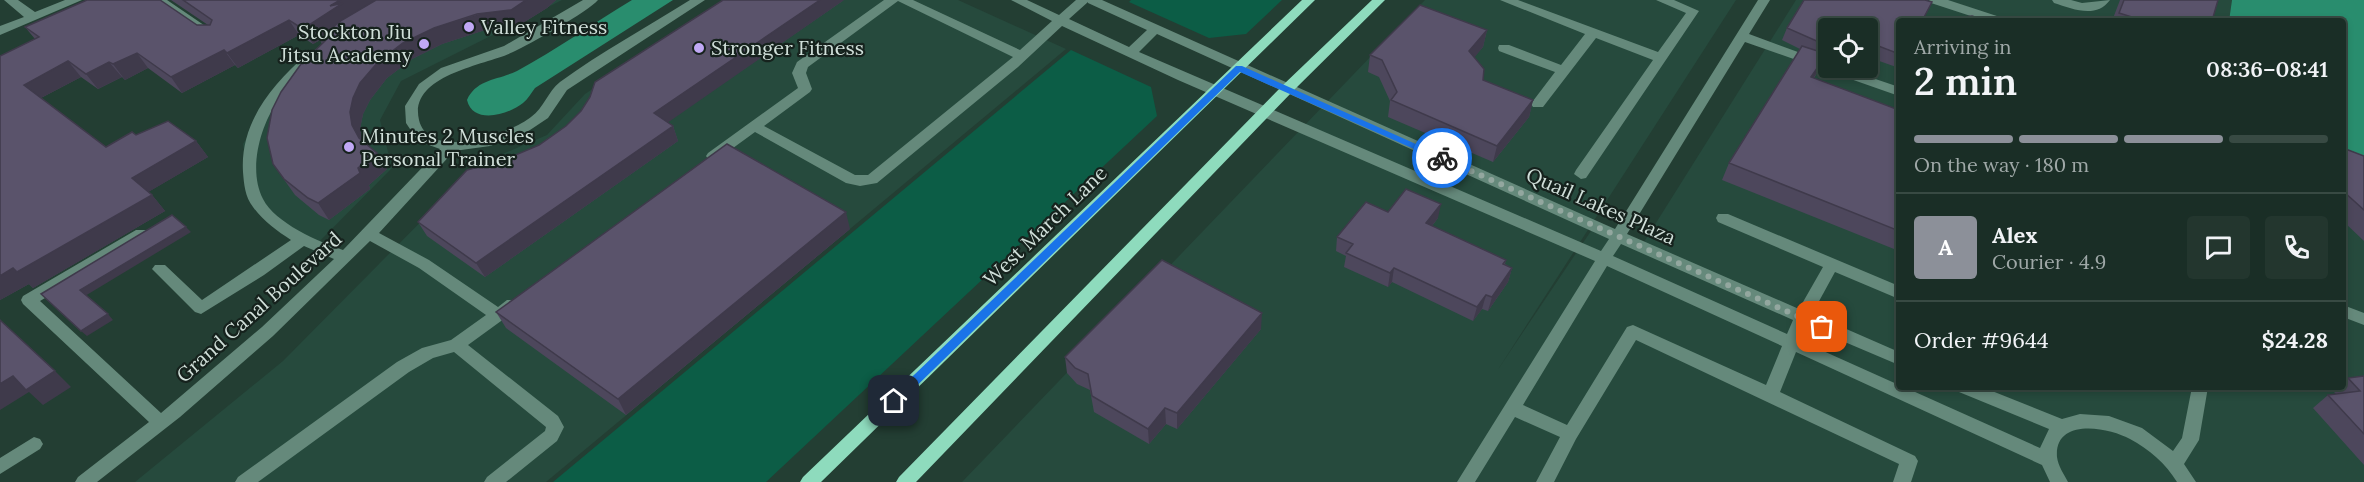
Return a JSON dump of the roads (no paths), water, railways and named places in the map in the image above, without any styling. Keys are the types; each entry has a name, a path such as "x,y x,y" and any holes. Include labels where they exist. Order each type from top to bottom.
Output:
{"main road":[{"name":"West March Lane","path":"809,482 1309,0"},
{"path":"905,482 1288,88 1379,0"}],"street":[{"path":"10,0 33,17"},
{"path":"0,31 76,0"},
{"path":"159,0 214,36"},
{"path":"592,0 506,50 465,61 429,82 414,100 410,114 415,128 422,136 449,148 488,143 524,129 549,108 562,87 699,0"},
{"path":"697,168 804,89 799,73 802,65 892,0"},
{"path":"903,0 1022,56"},
{"path":"1017,0 1265,113 1605,259 2049,460"},
{"path":"754,126 851,179 860,181 872,179 1022,56 1083,0"},
{"name":"Quail Lakes Plaza","path":"1092,0 1239,68 1896,358"},
{"path":"1506,0 1661,58"},
{"path":"1662,0 1693,11"},
{"path":"1581,174 1701,0"},
{"path":"1466,482 1764,0"},
{"path":"1935,0 1990,18"},
{"path":"2058,0 2081,7 2098,7 2104,0"},
{"path":"1131,52 1155,29"},
{"path":"1538,104 1593,33"},
{"path":"1741,36 1818,63"},
{"path":"1504,48 1564,71"},
{"path":"322,49 292,74 266,105 252,133 248,159 257,204 276,221 303,239 323,250 345,257"},
{"path":"1860,78 1896,91"},
{"name":"Grand Canal Boulevard","path":"84,482 204,388 310,293 449,148"},
{"path":"1723,218 1896,292"},
{"path":"159,223 29,300 160,422"},
{"path":"369,234 424,264 498,315"},
{"path":"160,269 201,308 260,271 303,239"},
{"path":"1770,395 1802,318 1832,264"},
{"path":"244,482 403,367 428,354 456,345 526,294"},
{"path":"2346,312 2364,319"},
{"path":"1545,482 1570,434 1633,331 1909,461 1902,482"},
{"path":"456,345 552,421 555,427 551,436 493,482"},
{"path":"1972,390 2062,427"},
{"path":"2175,464 2190,440 2199,390"},
{"path":"1513,408 1570,434"},
{"path":"2059,482 2053,473 2047,455 2050,439 2062,427 2074,422 2093,421 2115,425 2137,434 2158,447 2175,464 2187,482"},
{"path":"0,467 34,444"}],"place":[{"name":"Valley Fitness","path":"469,27"},
{"name":"Stockton Jiu Jitsu Academy","path":"424,44"},
{"name":"Stronger Fitness","path":"699,48"},
{"name":"Minutes 2 Muscles Personal Trainer","path":"349,147"}]}
